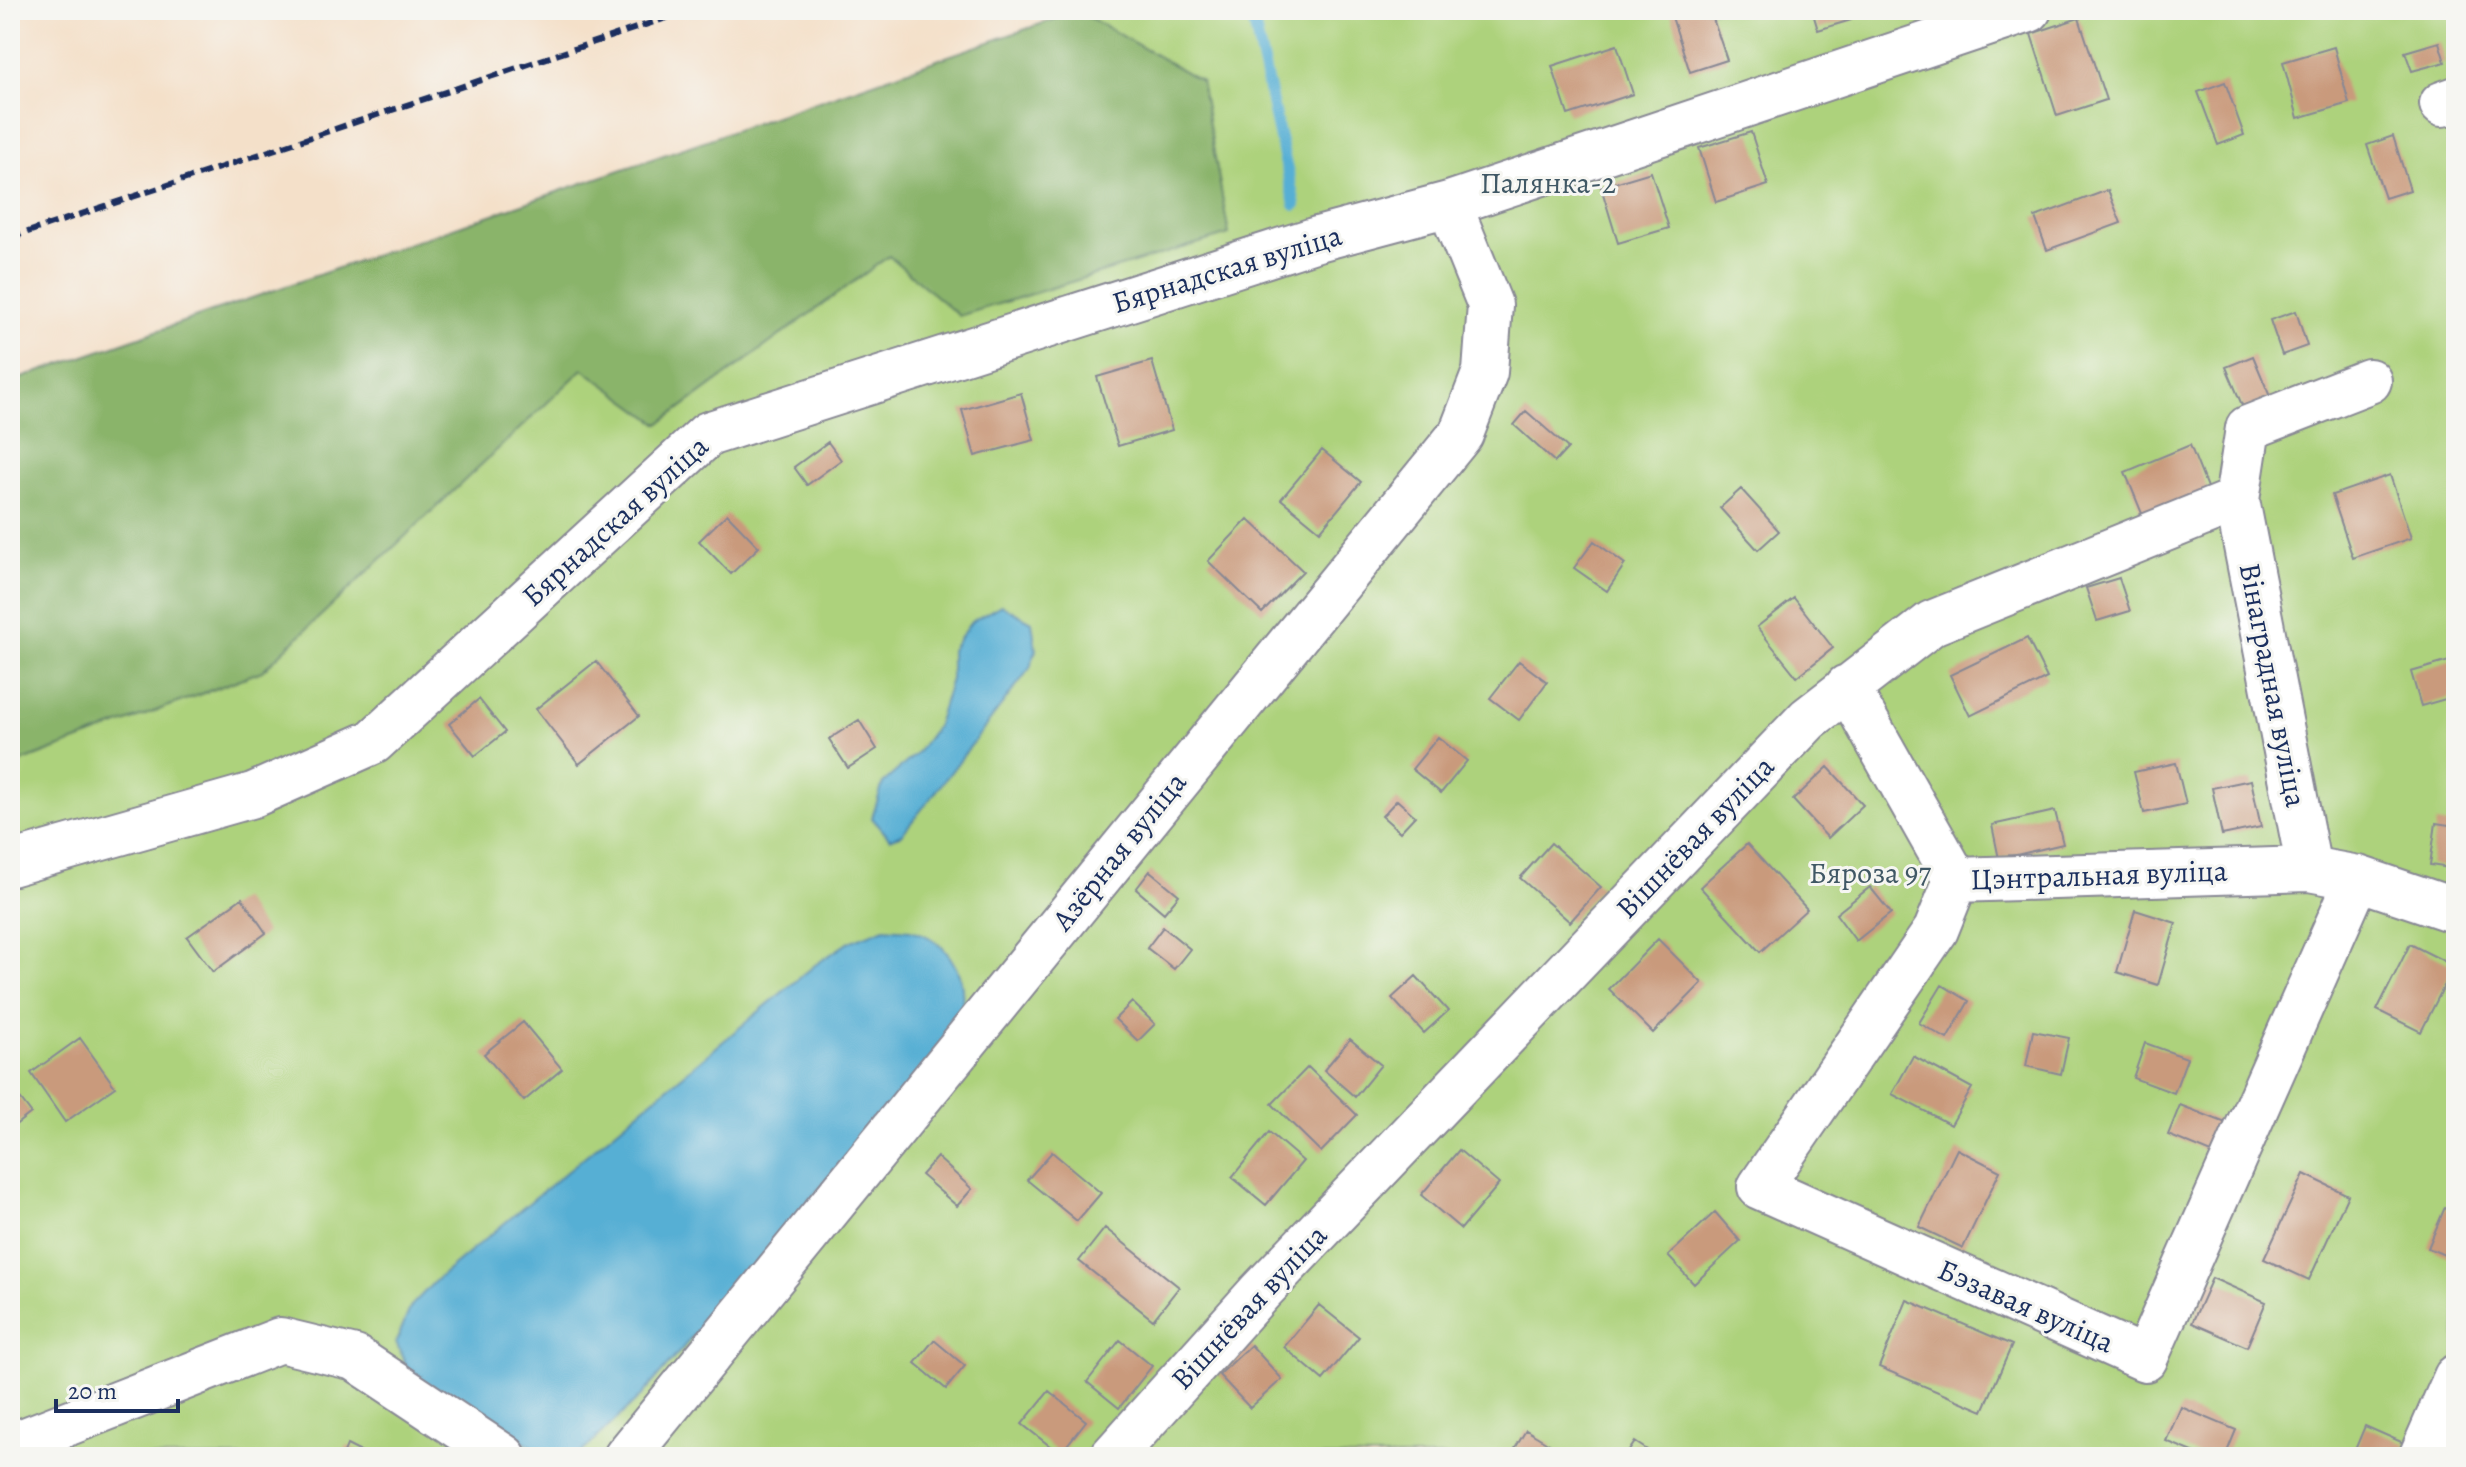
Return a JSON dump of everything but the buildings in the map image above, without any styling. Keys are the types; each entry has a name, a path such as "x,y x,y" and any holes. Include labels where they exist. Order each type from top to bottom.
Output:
{"lane":[{"name":"Бярнадская вуліца","path":"10,864 253,795 373,742 708,434 1314,240 1449,204 2029,10"},
{"name":"Азёрная вуліца","path":"626,1457 1461,434 1485,372 1490,305 1449,204"},
{"path":"2237,500 2248,428 2369,381"},
{"name":"Вішнёвая вуліца","path":"1112,1457 1293,1258 1808,719 1932,623 2237,500"},
{"name":"Вінаградная вуліца","path":"2237,500 2309,869"},
{"name":"Цэнтральная вуліца","path":"1847,687 1956,880 2309,869 2358,878 2456,911"},
{"name":"Бэзавая вуліца","path":"1956,880 1936,930 1760,1187 2145,1359 2358,878"},
{"path":"10,1446 280,1340 355,1358 504,1457"},
{"path":"2421,1457 2456,1377"}],"green space":[{"name":"Бяроза 97","path":"1080,10 2456,10 2456,1457 10,1457 10,766 262,671 583,368 659,424 889,255 1201,81"},
{"path":"1078,11 1201,81 1229,234 959,316 889,256 659,424 583,369 262,671 10,766 10,382"}],"water":[{"path":"1001,605 1032,622 1036,650 1030,668 902,834 890,839 872,818 883,783 916,754 937,725 951,679 951,650 971,622"},
{"path":"885,928 922,934 943,948 951,958 957,968 962,992 961,1009 951,1035 642,1395 577,1457 547,1455 410,1374 396,1342 411,1306 436,1280 815,965 849,942"}],"waterway":[{"path":"1251,10 1295,205"}],"railway":[{"path":"10,238 690,10"}],"park label":[{"name":"Палянка-2","path":"1548,183"}]}
